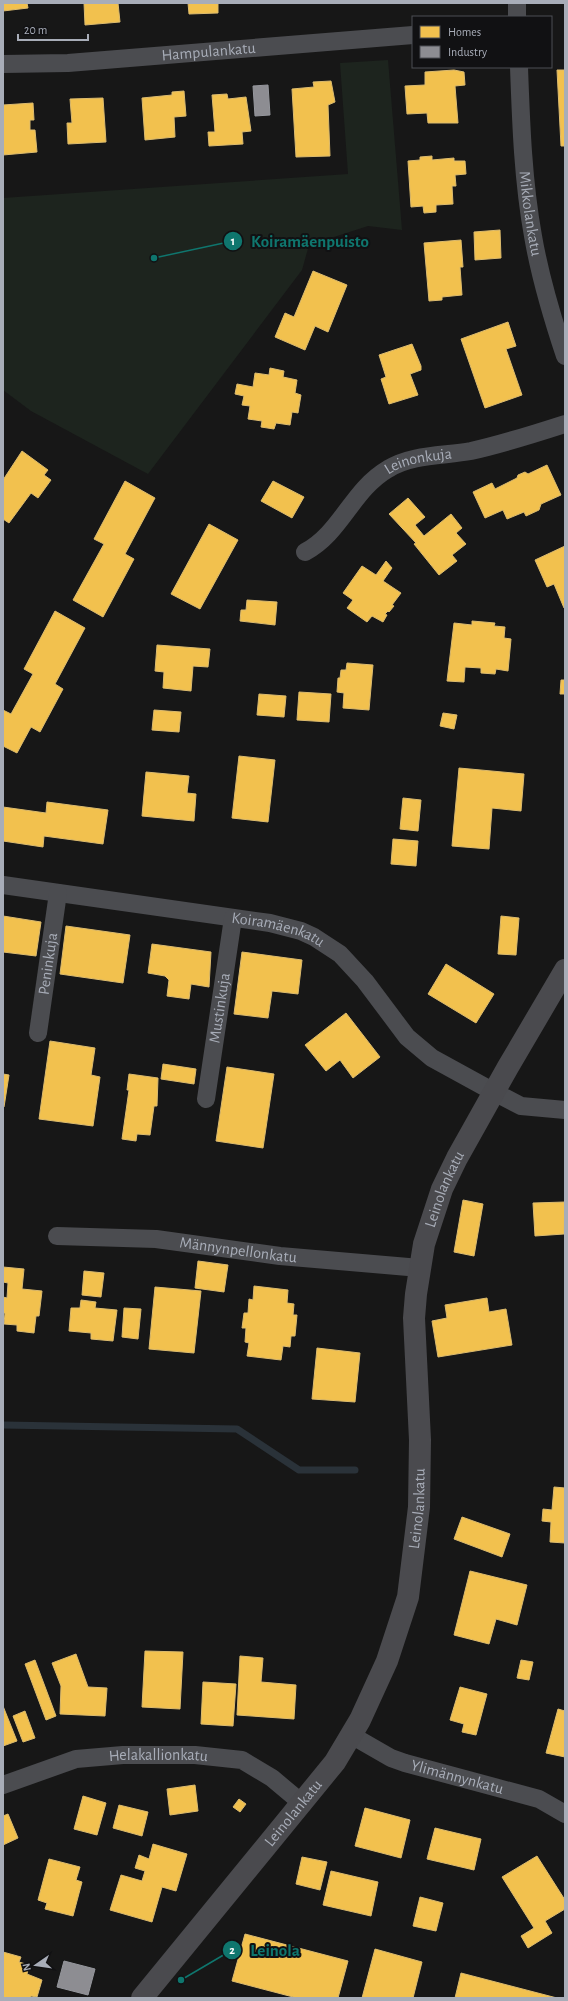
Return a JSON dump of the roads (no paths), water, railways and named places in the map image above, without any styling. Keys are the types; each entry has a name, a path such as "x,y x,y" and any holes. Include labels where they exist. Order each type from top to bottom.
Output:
{"street":[{"path":"517,3 517,16"},
{"name":"Hampulankatu","path":"3,64 68,63 412,35"},
{"name":"Mikkolankatu","path":"519,68 520,116 533,235 544,288 565,356"},
{"name":"Leinonkuja","path":"305,552 320,543 330,533 355,498 370,483 387,469 400,462 484,448 565,424"},
{"name":"Koiramäenkatu","path":"3,885 270,923 301,931 328,945 340,954 361,976 407,1037 432,1058 521,1106 565,1110"},
{"name":"Peninkuja","path":"38,1034 58,893"},
{"name":"Mustinkuja","path":"206,1099 233,918"},
{"name":"Leinolankatu","path":"142,1998 303,1804 335,1762 351,1735 387,1661 408,1597 419,1507 420,1440 414,1318 424,1244 442,1189 457,1158 565,970"},
{"name":"Männynpellonkatu","path":"57,1236 156,1239 280,1256 420,1268"},
{"name":"Ylimännynkatu","path":"351,1735 391,1758 405,1764 539,1800 565,1814"},
{"name":"Helakallionkatu","path":"3,1785 48,1768 83,1758 123,1755 195,1755 242,1760 272,1778 303,1804"}],"waterway":[{"path":"3,1425 237,1429 299,1470 355,1470"}],"place":[{"name":"Koiramäenpuisto","path":"154,258"},
{"name":"Leinola","path":"181,1980"}]}
